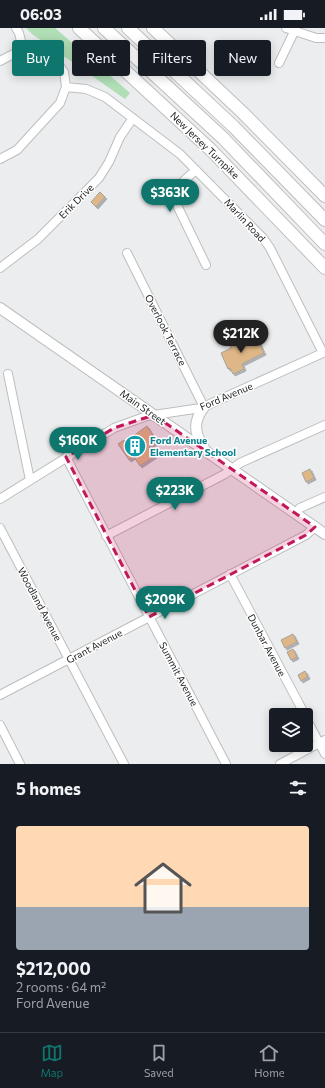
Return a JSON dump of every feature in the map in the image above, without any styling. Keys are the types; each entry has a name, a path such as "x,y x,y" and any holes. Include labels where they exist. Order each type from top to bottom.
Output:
{"highway":[{"name":"New Jersey Turnpike","path":"79,28 206,144 325,268"},
{"name":"New Jersey Turnpike","path":"104,28 223,138 325,244"},
{"path":"128,28 234,127 325,220"},
{"path":"153,28 243,112 325,196"}],"main road":[{"name":"Main Street","path":"0,308 325,534"},
{"path":"204,407 197,417 195,427 199,439 209,454"}],"street":[{"path":"16,28 20,40"},
{"path":"286,28 294,32 316,38 325,38"},
{"path":"279,63 294,32"},
{"path":"0,61 12,54"},
{"path":"0,159 17,150 60,103 66,87 64,72"},
{"name":"Marlin Road","path":"66,87 96,92 134,118 180,154 263,238 270,248 324,353"},
{"name":"Erik Drive","path":"0,268 38,239 99,178 109,162 120,137 134,118"},
{"path":"196,170 179,185 174,193 174,199 206,265"},
{"name":"Overlook Terrace","path":"127,252 204,407"},
{"name":"Ford Avenue","path":"0,499 114,428 154,415 204,407 324,353"},
{"path":"8,374 30,480"},
{"path":"106,536 240,463 325,425"},
{"name":"Summit Avenue","path":"66,457 226,764"},
{"path":"295,513 302,507 325,497"},
{"name":"Grant Avenue","path":"0,696 306,535 314,527"},
{"name":"Woodland Avenue","path":"0,528 124,764"},
{"name":"Dunbar Avenue","path":"230,574 301,708"},
{"path":"0,725 20,764"},
{"path":"313,728 322,742 325,754"},
{"path":"280,764 322,742"}],"highlighted area":[{"path":"154,415 315,527 306,535 149,617 66,457 114,428"}],"green space":[{"path":"26,28 55,28 72,43 72,62 64,56 64,40 41,40"},
{"path":"92,76 110,76 130,93 125,99"}],"building":[{"path":"100,192 105,197 96,207 91,202"},
{"path":"257,338 264,353 242,364 244,369 233,374 230,368 228,369 221,353 231,348 229,343 237,340 239,346"},
{"name":"Ford Avenue Elementary School","path":"147,426 157,442 149,447 155,456 140,466 134,457 129,460 118,444 124,440 125,442"},
{"path":"310,469 314,478 306,482 302,473"},
{"path":"293,634 297,642 285,648 281,640"},
{"path":"293,649 297,657 291,660 287,652"},
{"path":"305,671 308,677 301,681 298,675"}],"place":[{"name":"Ford Avenue Elementary School","path":"135,446"}]}
